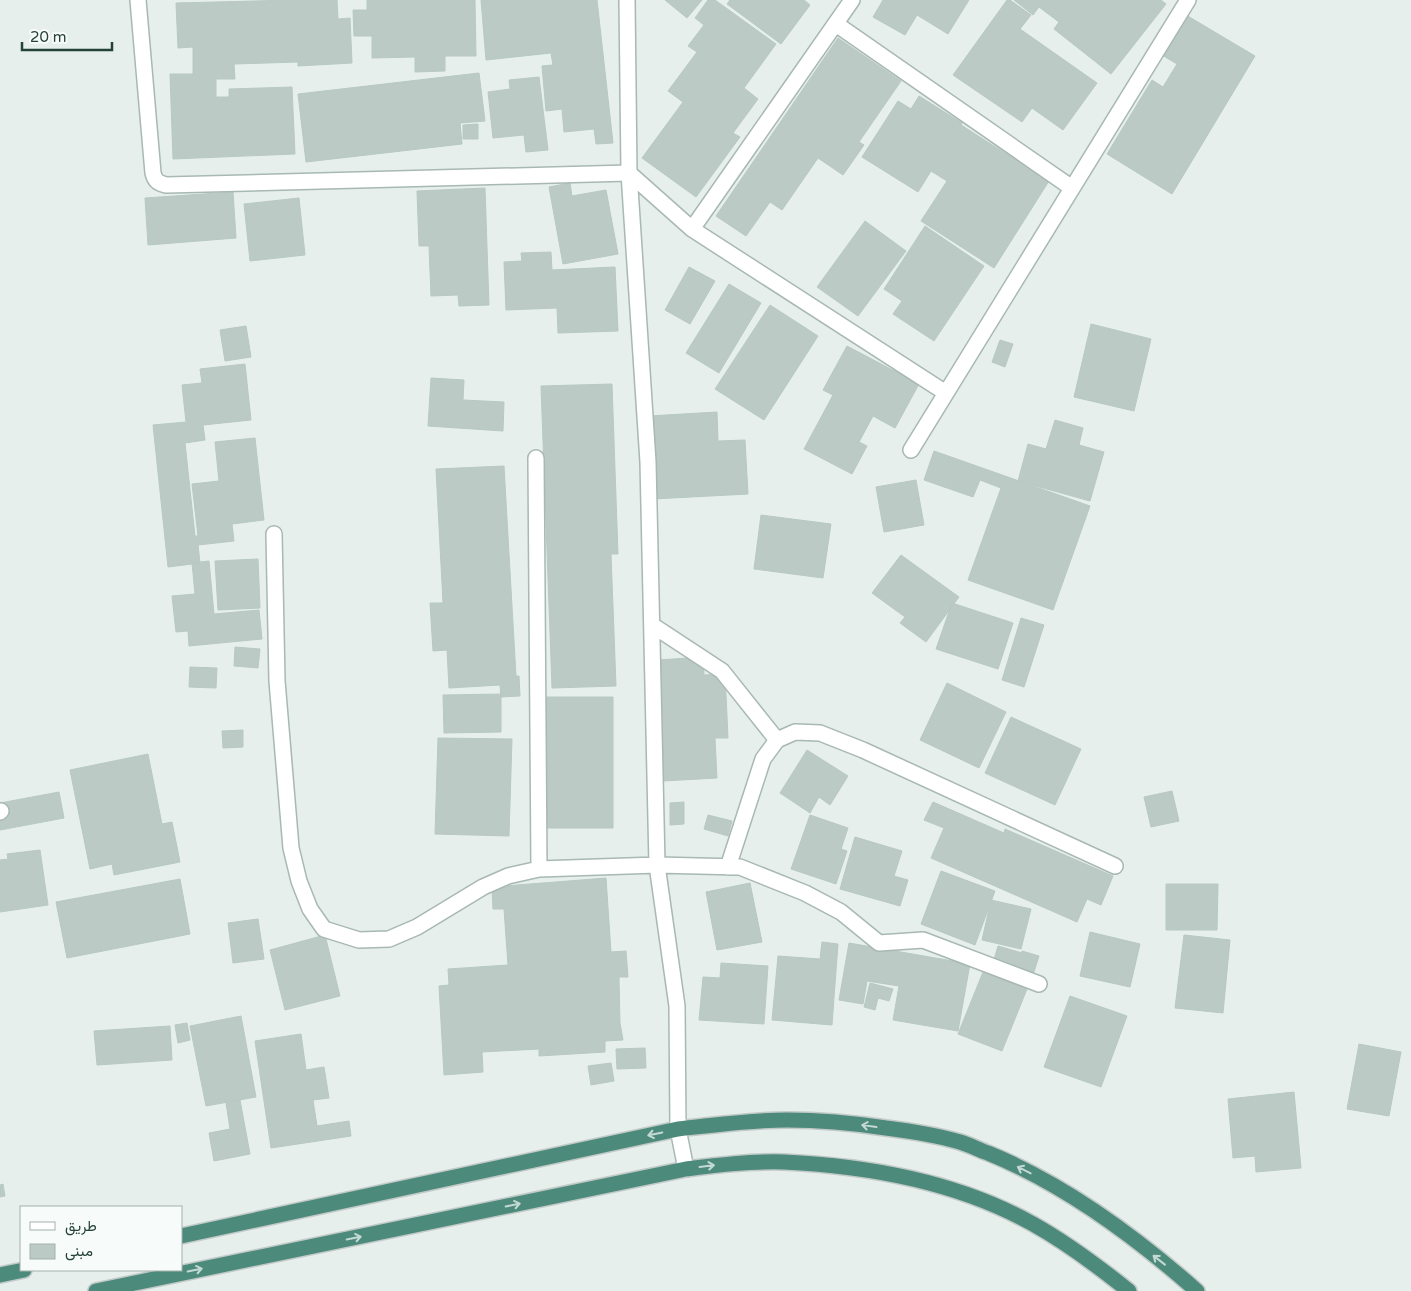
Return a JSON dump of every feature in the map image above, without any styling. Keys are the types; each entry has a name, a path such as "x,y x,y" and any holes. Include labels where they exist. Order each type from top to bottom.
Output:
{"highway":[{"path":"182,1236 678,1129 729,1123 786,1120 842,1122 914,1132 961,1142 1007,1161 1046,1181 1114,1226 1196,1291"},
{"path":"96,1291 686,1169 730,1164 783,1162 836,1166 890,1174 939,1186 987,1202 1032,1224 1096,1265 1129,1291"},
{"path":"0,1275 20,1271"}],"street":[{"path":"138,0 153,173 154,179 158,183 166,185 629,173 692,229 946,393"},
{"path":"627,0 629,173 648,462 657,865 677,1006 678,1129 686,1169"},
{"path":"692,229 852,0"},
{"path":"911,450 1188,0"},
{"path":"836,24 1072,188"},
{"path":"536,458 539,869"},
{"path":"274,534 277,681 291,848 299,881 310,910 324,929 359,940 389,938 417,927 483,887 508,876 539,869 657,865 740,867 805,893 841,912 879,943 923,940 1039,984"},
{"path":"652,626 722,671 777,740"},
{"path":"728,867 762,759 777,740 795,732 820,733 863,750 1115,866"}],"building":[{"path":"337,0 338,19 350,18 352,63 298,66 298,62 234,64 235,79 216,79 216,97 229,97 229,89 292,87 295,154 173,159 170,74 193,74 193,47 178,48 176,3"},
{"path":"367,0 475,0 476,56 445,56 445,71 415,72 415,57 372,58 372,36 354,36 353,10 367,10"},
{"path":"481,0 597,0 613,143 596,144 594,129 564,132 562,109 546,111 542,66 553,65 551,53 486,60"},
{"path":"665,0 702,0 687,18"},
{"path":"708,0 715,0 776,44 744,88 758,99 733,133 740,137 696,197 642,158 683,102 668,91 697,52 688,46 704,25 695,18"},
{"path":"730,0 804,0 810,5 781,44 727,4"},
{"path":"883,0 969,0 948,34 917,15 905,35 873,17"},
{"path":"1007,0 1010,0 1031,15 1020,29 1097,83 1063,130 1032,108 1022,122 953,75"},
{"path":"1014,0 1161,0 1166,4 1111,74 1054,29 1059,22 1039,7 1033,15"},
{"path":"1186,15 1255,56 1172,194 1107,154 1152,80 1163,87 1177,64 1162,55"},
{"path":"838,38 901,81 859,142 864,145 843,175 818,158 782,210 770,202 746,236 716,216"},
{"path":"479,73 485,121 460,123 462,144 306,162 298,94"},
{"path":"539,77 548,150 526,152 524,135 493,138 488,92 510,89 509,80"},
{"path":"919,96 1049,181 994,268 921,221 947,181 931,171 918,192 862,157 898,101 911,109"},
{"path":"478,124 478,139 463,139 463,125"},
{"path":"570,183 572,196 606,190 618,254 563,264 549,187"},
{"path":"485,188 489,305 459,306 458,295 431,296 429,246 419,246 417,191"},
{"path":"233,192 236,238 148,245 145,198"},
{"path":"299,198 305,255 250,261 244,204"},
{"path":"865,221 906,251 858,316 817,287"},
{"path":"925,226 984,266 934,341 893,314 902,301 884,289"},
{"path":"551,252 552,270 615,267 618,331 558,333 557,308 506,310 504,262 522,261 521,253"},
{"path":"689,267 715,281 690,324 665,310"},
{"path":"729,284 761,303 719,373 686,353"},
{"path":"770,305 818,336 764,420 715,389"},
{"path":"1091,324 1151,339 1134,411 1074,397"},
{"path":"246,326 251,357 225,361 220,330"},
{"path":"1000,340 1013,344 1005,367 992,362"},
{"path":"847,346 919,384 895,428 873,416 859,442 867,446 852,474 804,449 833,395 823,390"},
{"path":"245,364 251,420 203,425 205,440 185,443 195,536 198,536 192,484 219,481 215,442 255,438 264,520 232,524 234,541 198,545 200,563 168,567 153,425 186,422 182,385 202,383 200,369"},
{"path":"431,378 464,380 463,400 504,402 503,431 428,426"},
{"path":"612,384 618,554 611,554 616,686 552,688 541,386"},
{"path":"717,412 718,441 745,440 748,494 653,499 649,416"},
{"path":"1055,420 1083,428 1079,445 1104,452 1090,501 1018,481 1028,444 1046,449"},
{"path":"934,451 1090,506 1053,610 968,580 1001,488 980,480 973,497 924,480"},
{"path":"504,466 516,676 519,676 520,696 501,697 500,685 449,688 447,650 433,651 430,603 443,603 436,469"},
{"path":"916,480 924,525 884,532 876,487"},
{"path":"761,515 831,524 823,578 754,569"},
{"path":"901,555 959,597 926,642 900,623 905,617 872,593"},
{"path":"258,559 260,608 218,610 215,561"},
{"path":"209,561 214,614 259,610 262,639 189,646 188,631 176,632 172,596 195,594 192,563"},
{"path":"952,603 1013,623 998,669 936,649"},
{"path":"1021,618 1044,625 1024,687 1002,680"},
{"path":"235,647 260,649 258,668 234,666"},
{"path":"703,657 704,675 725,674 728,738 715,738 717,778 663,781 658,660"},
{"path":"190,667 217,668 216,688 189,687"},
{"path":"947,683 1006,712 979,768 920,740"},
{"path":"501,694 501,732 444,733 443,695"},
{"path":"545,697 613,697 613,828 544,828"},
{"path":"1011,717 1081,749 1055,805 985,773"},
{"path":"243,730 243,747 223,748 222,731"},
{"path":"438,738 512,739 509,836 435,834"},
{"path":"807,750 848,776 830,805 819,797 810,813 780,793"},
{"path":"148,754 162,824 172,822 180,862 114,875 112,864 90,869 70,770"},
{"path":"1172,791 1179,821 1151,827 1144,797"},
{"path":"59,792 64,818 0,830 0,803"},
{"path":"684,802 684,824 670,825 670,803"},
{"path":"933,802 1004,833 1005,829 1113,876 1101,905 1087,899 1077,922 931,858 944,828 924,820"},
{"path":"708,815 732,821 728,836 704,829"},
{"path":"810,815 848,828 841,849 847,851 836,884 791,869"},
{"path":"855,837 902,851 894,876 908,880 900,906 840,889"},
{"path":"40,850 48,905 0,912 0,860 8,859 7,854"},
{"path":"941,871 995,891 975,945 921,924"},
{"path":"606,878 611,952 626,951 628,977 619,977 620,1023 623,1040 605,1041 605,1052 539,1056 539,1049 482,1052 483,1072 444,1075 439,986 449,985 448,969 508,965 504,909 493,909 492,887"},
{"path":"180,879 190,934 67,958 56,902"},
{"path":"750,883 762,942 717,950 706,892"},
{"path":"1166,884 1218,884 1217,930 1166,930"},
{"path":"991,900 1031,909 1021,949 982,940"},
{"path":"258,919 264,959 233,963 228,923"},
{"path":"1090,932 1140,944 1130,987 1080,976"},
{"path":"325,935 340,996 285,1010 270,950"},
{"path":"1184,935 1230,940 1223,1013 1175,1008"},
{"path":"822,942 838,944 832,1025 772,1020 778,956 820,959"},
{"path":"849,943 970,964 958,1031 893,1020 899,986 867,981 863,1004 839,1000"},
{"path":"998,946 1039,956 1033,975 993,963"},
{"path":"721,963 768,966 764,1024 699,1020 703,977 720,978"},
{"path":"983,972 1027,989 1002,1051 958,1034"},
{"path":"870,983 893,989 889,1001 878,998 875,1010 864,1007"},
{"path":"1070,996 1127,1016 1101,1087 1044,1067"},
{"path":"241,1016 256,1097 206,1106 190,1026"},
{"path":"187,1023 190,1040 178,1043 175,1025"},
{"path":"170,1026 172,1060 97,1065 94,1031"},
{"path":"301,1034 306,1070 324,1067 329,1098 313,1100 317,1126 349,1121 351,1136 271,1148 255,1041"},
{"path":"1359,1044 1401,1052 1389,1116 1347,1109"},
{"path":"645,1048 646,1068 617,1069 616,1049"},
{"path":"611,1063 614,1081 591,1085 588,1066"},
{"path":"1294,1092 1301,1168 1256,1172 1255,1156 1233,1158 1228,1099"},
{"path":"240,1100 250,1154 214,1161 209,1133 230,1129 226,1103"},
{"path":"3,1184 5,1196 0,1197 0,1185"}]}
